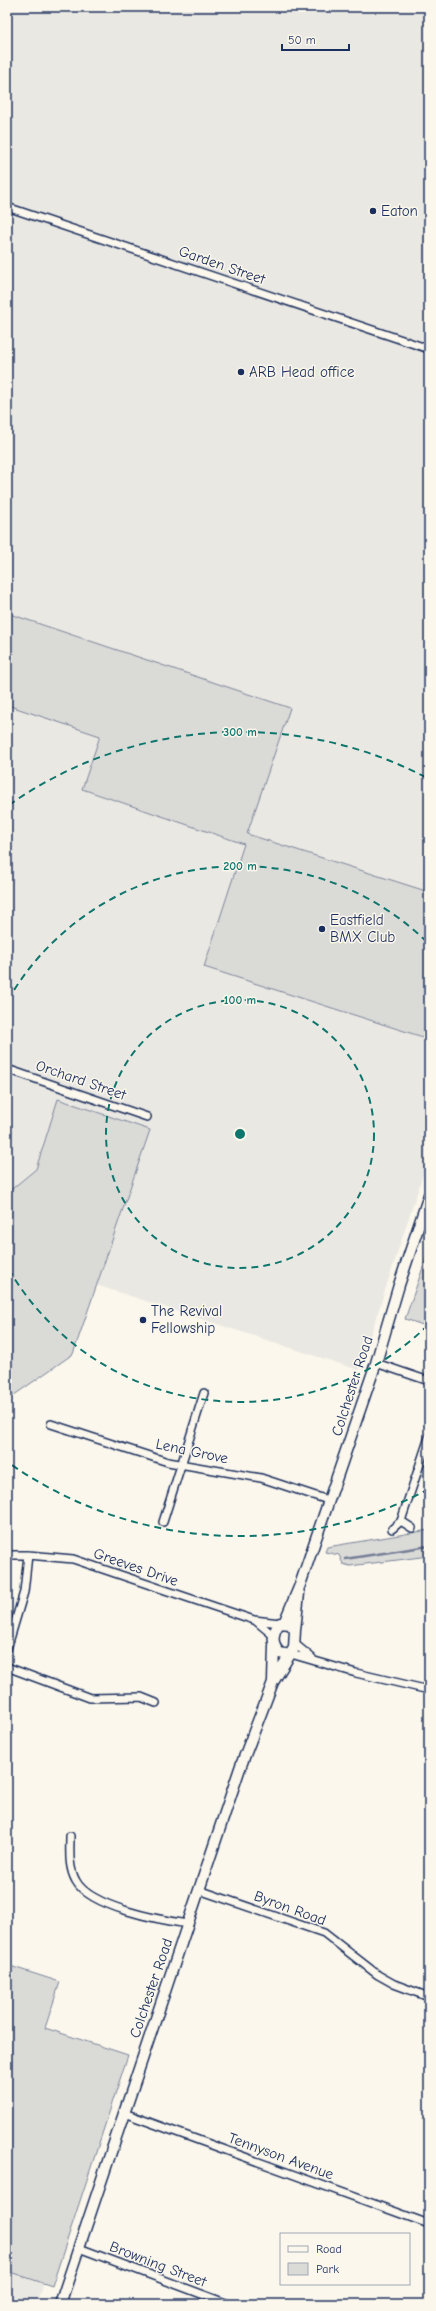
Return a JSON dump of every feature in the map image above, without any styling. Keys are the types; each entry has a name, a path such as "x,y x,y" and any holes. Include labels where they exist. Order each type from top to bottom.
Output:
{"main road":[{"name":"Colchester Road","path":"273,1682 274,1641 300,1585 376,1364 399,1285 429,1195"},
{"name":"Colchester Road","path":"60,2304 240,1768 273,1682 295,1644 294,1630 300,1585"},
{"path":"282,1623 290,1624 294,1630"},
{"path":"274,1641 280,1653 290,1654"}],"street":[{"name":"Garden Street","path":"7,207 429,349"},
{"name":"Orchard Street","path":"7,1069 146,1117"},
{"path":"376,1364 429,1381"},
{"path":"163,1522 204,1394"},
{"name":"Lena Grove","path":"51,1424 182,1465 260,1478 328,1500"},
{"path":"392,1529 401,1521 429,1437"},
{"path":"401,1521 412,1528"},
{"name":"Greeves Drive","path":"7,1555 28,1555 73,1559 254,1620 282,1623"},
{"path":"7,1649 24,1592 28,1555"},
{"name":"Greeves Drive","path":"254,1620 274,1641"},
{"path":"295,1644 313,1659"},
{"path":"290,1654 313,1659 356,1673 429,1690"},
{"path":"7,1668 90,1698 141,1697 156,1703"},
{"path":"70,1836 70,1860 72,1872 76,1882 86,1892 102,1901 148,1916 188,1924"},
{"name":"Byron Road","path":"199,1890 324,1933 378,1975 394,1984 429,1997"},
{"name":"Tennyson Avenue","path":"124,2113 429,2224"},
{"name":"Browning Street","path":"79,2248 228,2304"}],"shaded area":[{"path":"7,7 429,7 429,892 247,834 290,708 7,613"},
{"path":"7,705 100,736 83,790 244,844 204,967 429,1039 429,1156 359,1370 96,1285 150,1130 59,1099 36,1169 7,1193"},
{"path":"7,2271 43,2283 36,2304 7,2304"}],"green space":[{"path":"7,613 290,708 247,834 429,892 429,1039 204,967 244,844 82,789 100,736 7,705"},
{"path":"58,1099 150,1130 73,1354 7,1400 7,1193 36,1169"},
{"path":"429,1250 429,1327 405,1319"},
{"path":"429,1530 429,1556 350,1566 343,1564 339,1555 325,1552 327,1547"},
{"path":"7,1965 60,1982 45,2028 128,2055 52,2286 7,2271"}],"waterway":[{"path":"345,1559 429,1546"}],"place":[{"name":"Eaton","path":"373,211"},
{"name":"ARB Head office","path":"241,372"},
{"name":"Eastfield BMX Club","path":"322,929"},
{"name":"The Revival Fellowship","path":"143,1320"}]}
